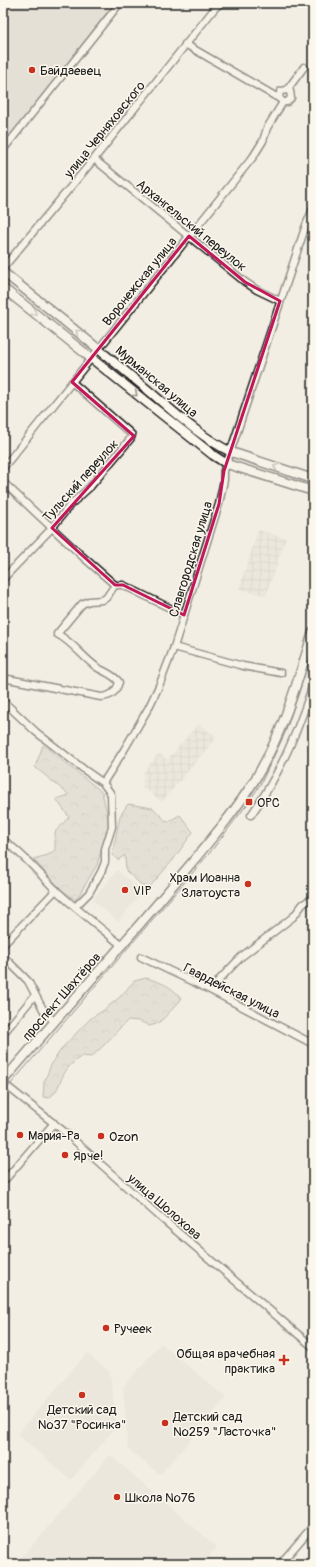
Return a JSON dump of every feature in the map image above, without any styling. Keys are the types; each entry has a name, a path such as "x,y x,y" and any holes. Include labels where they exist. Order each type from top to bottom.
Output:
{"main road":[{"name":"Мурманская улица","path":"3,272 99,348 194,428 219,446 231,452 313,479"},
{"name":"Мурманская улица","path":"3,288 213,456 227,464 313,491"},
{"name":"проспект Шахтёров","path":"3,1082 219,830 254,780 271,748 287,712 313,632"}],"street":[{"path":"3,150 120,3"},
{"name":"улица Черняховского","path":"3,268 94,159 185,44 215,8 221,3"},
{"path":"185,44 282,101"},
{"name":"Воронежская улица","path":"282,101 279,95 281,91 287,90 304,67"},
{"name":"Воронежская улица","path":"282,101 290,101 290,92 287,90"},
{"name":"Воронежская улица","path":"3,468 253,157 263,141 267,128 282,101"},
{"name":"Архангельский переулок","path":"94,159 245,282 280,302"},
{"name":"Славгородская улица","path":"103,782 122,754 149,708 174,647 218,504 224,480 224,471 313,208"},
{"name":"Тульский переулок","path":"3,579 52,528 70,505 90,487 131,438 132,435 72,382"},
{"path":"3,482 115,585 123,585 184,615"},
{"path":"3,678 102,697 109,696 115,692 119,682 116,678 97,667 73,644 57,634 82,604 88,601 102,600 106,598 115,585"},
{"path":"174,647 243,666 281,673"},
{"path":"251,815 261,801 283,759 313,686"},
{"path":"3,700 36,732 86,771 103,782 110,794 112,805 112,827 105,848 105,862 89,893 75,907"},
{"path":"3,840 12,846 56,890 121,946"},
{"path":"3,945 56,890"},
{"path":"212,991 219,980 241,957 293,917 303,904 313,898"},
{"path":"3,956 28,981 45,1013 54,1021"},
{"name":"Гвардейская улица","path":"141,957 212,991 313,1044"},
{"path":"3,1034 35,995"},
{"name":"улица Шолохова","path":"3,1082 54,1123 313,1346"},
{"path":"3,1182 54,1123"},
{"path":"280,1564 313,1526"}],"highlighted area":[{"path":"189,236 245,282 280,301 224,471 219,504 184,615 123,585 115,585 52,528 134,436 72,382"}],"shaded area":[{"path":"258,530 286,538 266,596 239,589"},
{"path":"198,724 217,737 162,802 142,787 144,771 159,753 167,760"},
{"path":"117,870 143,892 118,922 92,900"},
{"name":"Детский сад №259 \"Ласточка\"","path":"161,1343 226,1398 160,1475 128,1449 123,1387"},
{"name":"Детский сад №37 \"Росинка\"","path":"87,1353 110,1372 117,1426 71,1480 17,1434"},
{"name":"Школа №76","path":"110,1455 217,1547 202,1564 16,1564"}],"green space":[{"name":"Байдаевец","path":"3,3 107,3 108,11 3,146"},
{"path":"43,745 102,792 109,822 97,865 76,900 62,890 33,859 48,855 55,850 55,832 69,817 56,799 69,795 35,767"},
{"path":"128,804 153,808 167,822 180,815 193,832 173,860 147,890 126,871 125,855 118,860 112,855 120,816"},
{"path":"146,978 170,987 181,998 180,1001 159,1023 150,1026 139,1021 128,1020 91,1057 82,1056 72,1064 62,1077 54,1093 49,1098 43,1097 44,1082 51,1065 62,1048 91,1018 104,1010 121,996 134,981"}],"tram line":[{"path":"3,1093 208,855 249,802 261,783 285,733 313,650"}],"place":[{"name":"Байдаевец","path":"32,70"},
{"name":"ОРС","path":"249,802"},
{"name":"Храм Иоанна Златоуста","path":"248,884"},
{"name":"VIP","path":"125,890"},
{"name":"Мария-Ра","path":"20,1135"},
{"name":"Ozon","path":"101,1136"},
{"name":"Ярче!","path":"65,1155"},
{"name":"Ручеек","path":"106,1328"},
{"name":"Общая врачебная практика","path":"284,1360"},
{"name":"Детский сад №37 \"Росинка\"","path":"82,1395"},
{"name":"Детский сад №259 \"Ласточка\"","path":"165,1423"},
{"name":"Школа №76","path":"117,1497"}]}
